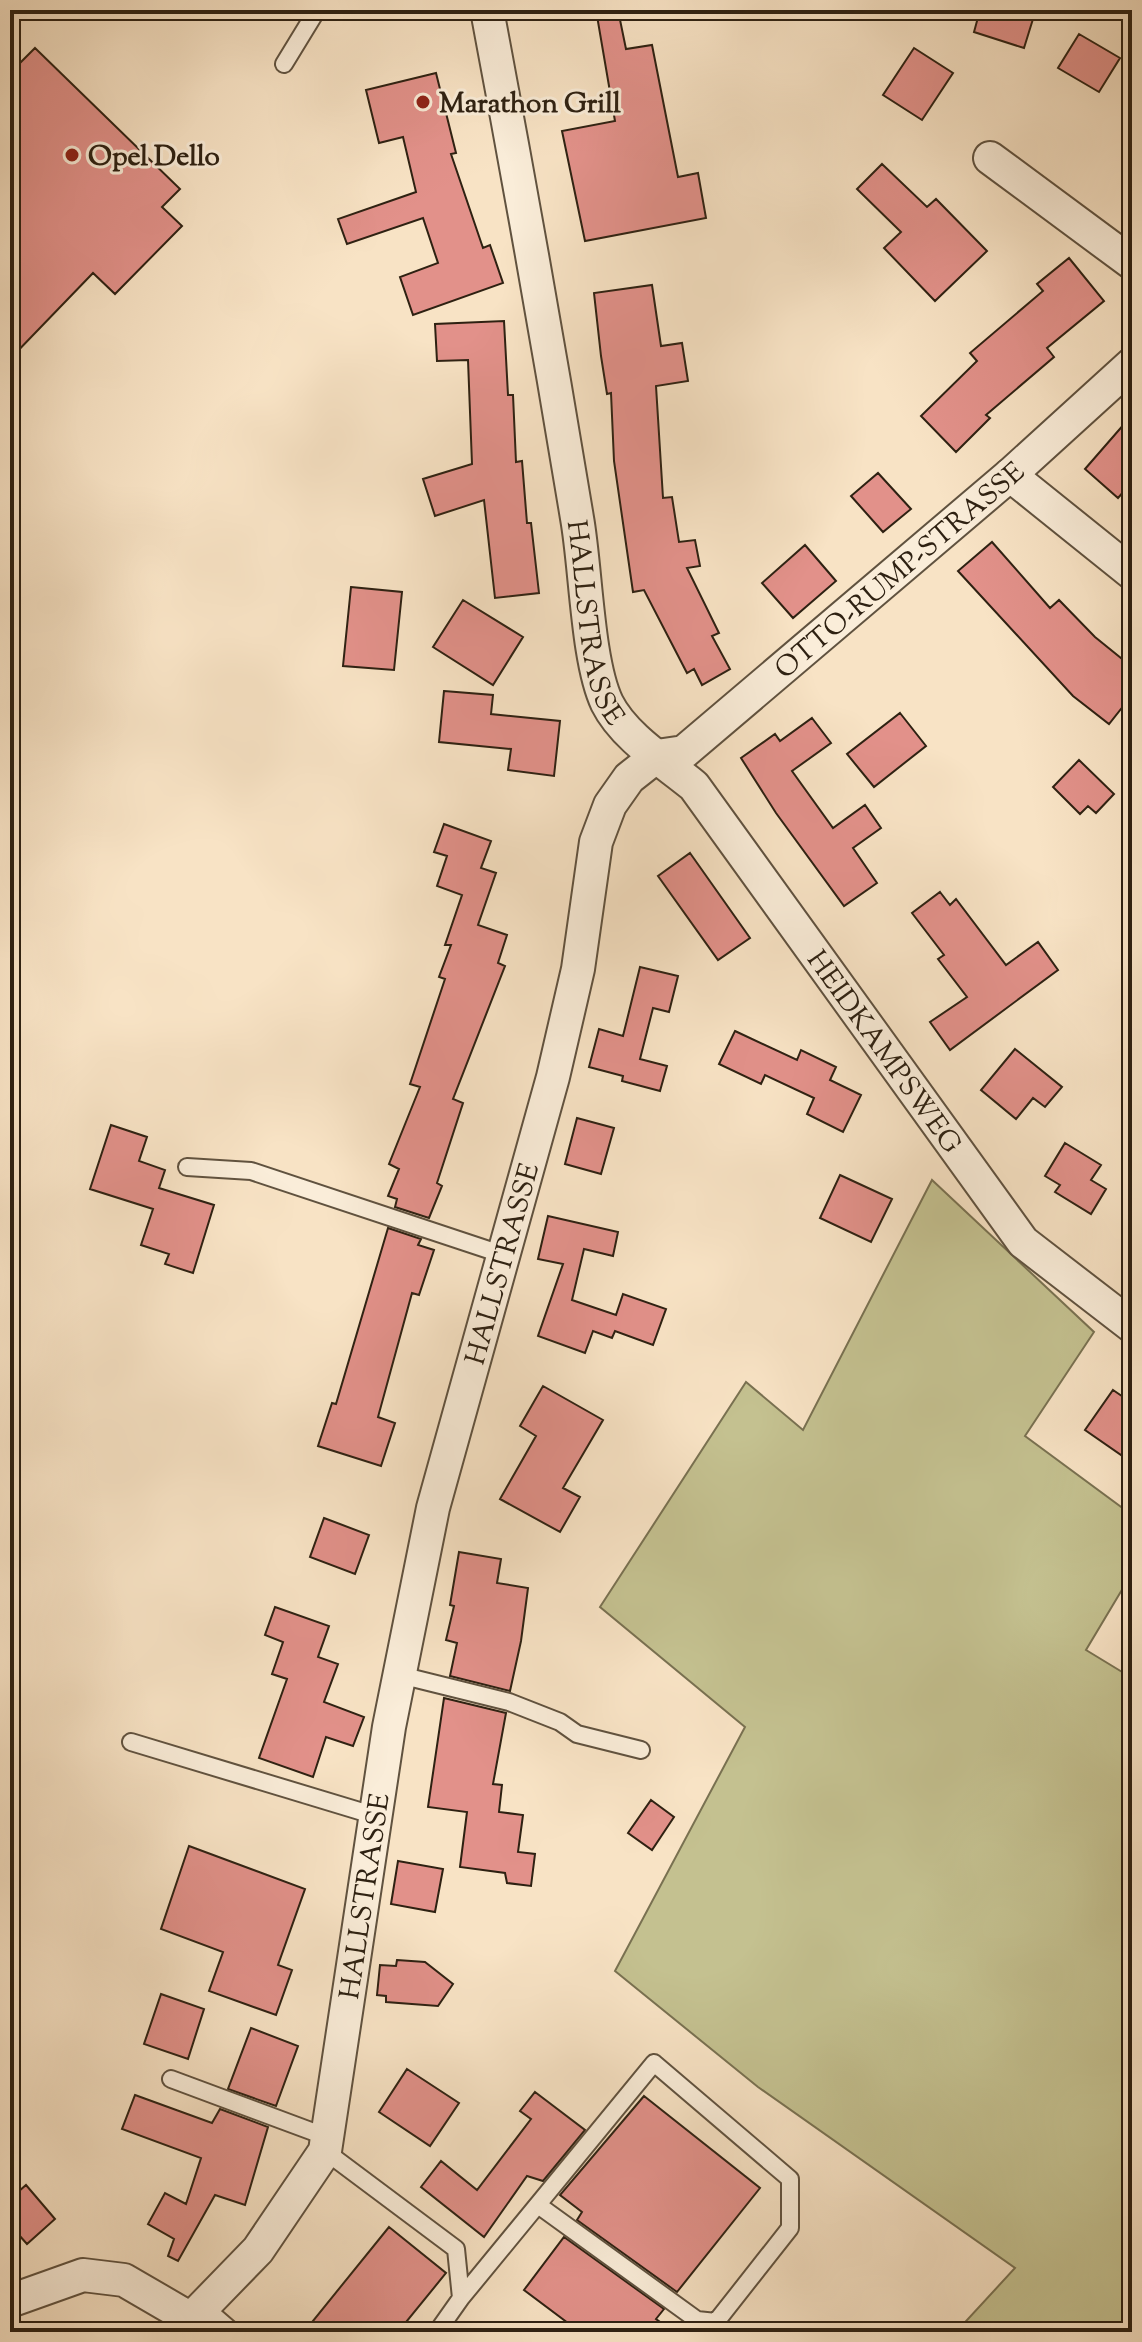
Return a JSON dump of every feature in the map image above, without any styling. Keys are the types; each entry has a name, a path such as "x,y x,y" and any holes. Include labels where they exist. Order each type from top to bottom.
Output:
{"street":[{"name":"HALLSTRASSE","path":"204,2307 258,2250 326,2144 376,1816 433,1508 553,1077 574,984 596,842 621,787 657,756 619,721 600,687 585,566 546,331 487,10"},
{"path":"990,158 1132,263"},
{"name":"OTTO-RUMP-STRASSE","path":"657,756 684,752 1010,475 1132,364"},
{"path":"1010,475 1132,573"},
{"name":"HEIDKAMPSWEG","path":"657,756 694,786 1023,1242 1132,1326"},
{"path":"10,2301 83,2275 124,2280 191,2319 204,2307"}],"lane":[{"path":"284,64 317,10"},
{"path":"187,1167 251,1171 504,1255"},
{"path":"400,1675 509,1702 560,1722 577,1734 641,1750"},
{"path":"131,1742 376,1816"},
{"path":"437,2332 461,2298 654,2063 790,2179 790,2228 716,2322 697,2320 538,2205"},
{"path":"171,2079 326,2144 456,2249 461,2298"},
{"path":"204,2307 233,2332"}],"shaded area":[{"path":"932,1180 1094,1332 1025,1436 1132,1515 1132,1573 1086,1650 1132,1678 1132,2332 956,2332 1015,2268 758,2087 615,1971 745,1727 600,1607 746,1382 803,1430"}],"building":[{"path":"596,10 618,10 626,49 652,45 678,177 698,173 706,218 585,241 562,131 615,121"},
{"path":"980,10 1006,10 1033,19 1024,48 974,32"},
{"path":"1079,34 1120,58 1099,92 1058,68"},
{"path":"35,48 180,189 162,207 182,226 115,294 93,273 10,359 10,73"},
{"path":"914,48 953,73 922,120 883,95"},
{"path":"436,73 456,153 451,154 483,248 490,245 503,283 413,315 400,277 438,263 423,218 347,244 338,219 416,192 403,137 379,143 366,90"},
{"path":"882,164 927,207 936,199 987,251 935,301 884,248 901,232 857,189"},
{"path":"1069,258 1104,301 1047,348 1054,357 986,415 990,418 956,452 921,416 977,361 970,353 1043,291 1037,284"},
{"path":"652,285 661,346 682,343 688,381 656,386 663,498 672,497 679,542 695,540 700,566 687,568 719,633 712,636 730,669 702,685 694,669 687,673 644,590 633,592 614,461 611,393 607,394 594,293"},
{"path":"504,321 508,395 513,395 516,462 522,461 527,523 531,523 539,593 495,598 484,500 435,516 423,479 472,464 468,360 437,361 435,324"},
{"path":"1132,415 1132,482 1118,498 1085,469"},
{"path":"878,473 911,509 883,532 851,496"},
{"path":"992,542 1050,608 1059,600 1095,637 1132,667 1132,695 1109,724 1073,696 958,571"},
{"path":"805,545 836,581 793,618 762,583"},
{"path":"351,587 402,592 394,670 343,666"},
{"path":"463,600 523,637 493,685 433,647"},
{"path":"444,691 493,695 491,714 560,721 554,776 508,770 511,749 439,742"},
{"path":"900,713 926,746 874,787 847,754"},
{"path":"812,718 831,743 792,771 833,828 865,805 881,828 853,848 877,883 844,906 776,813 741,758 775,734 780,741"},
{"path":"1079,760 1114,794 1096,813 1088,806 1080,814 1053,787"},
{"path":"444,824 491,841 481,868 496,873 478,925 507,935 498,963 505,966 453,1099 463,1103 437,1183 442,1186 429,1218 395,1207 397,1199 388,1196 399,1169 389,1164 420,1087 410,1084 445,979 439,977 451,945 445,945 462,895 437,886 447,856 434,852"},
{"path":"690,853 750,938 718,960 658,876"},
{"path":"940,892 950,905 956,899 1006,965 1038,942 1058,970 950,1050 930,1022 967,997 938,959 944,955 912,913"},
{"path":"640,967 678,976 669,1012 653,1008 640,1059 667,1066 660,1091 622,1081 623,1076 589,1067 599,1029 623,1036"},
{"path":"735,1031 797,1060 801,1050 836,1067 830,1080 861,1095 843,1132 807,1114 814,1098 765,1075 761,1084 719,1064"},
{"path":"1015,1049 1062,1087 1045,1107 1033,1098 1016,1119 981,1090"},
{"path":"577,1118 614,1128 601,1174 565,1164"},
{"path":"111,1125 147,1137 139,1161 165,1170 159,1188 214,1205 193,1273 165,1264 169,1254 141,1245 153,1209 90,1189"},
{"path":"1065,1143 1101,1165 1091,1180 1106,1189 1091,1214 1055,1192 1060,1185 1045,1176"},
{"path":"840,1175 892,1199 871,1242 820,1218"},
{"path":"548,1216 618,1232 613,1256 584,1249 572,1300 616,1315 623,1294 666,1309 653,1345 615,1331 612,1338 593,1331 585,1353 538,1336 563,1264 538,1259"},
{"path":"388,1228 421,1239 418,1245 434,1250 419,1295 412,1293 378,1417 395,1423 381,1466 318,1446 332,1403 336,1404"},
{"path":"543,1386 603,1420 563,1488 580,1497 560,1532 500,1499 536,1436 520,1426"},
{"path":"1113,1390 1132,1403 1132,1446 1124,1457 1085,1430"},
{"path":"324,1518 369,1535 355,1574 310,1557"},
{"path":"459,1552 501,1559 497,1583 528,1588 510,1691 450,1676 457,1643 446,1640 454,1606 450,1605"},
{"path":"275,1607 329,1626 318,1657 338,1664 324,1702 364,1717 353,1746 326,1737 313,1777 259,1758 287,1679 272,1674 283,1642 265,1635"},
{"path":"444,1698 506,1713 493,1784 502,1785 499,1812 523,1815 518,1852 535,1854 531,1886 507,1883 505,1873 460,1867 467,1812 428,1807"},
{"path":"651,1800 674,1817 652,1850 628,1833"},
{"path":"189,1846 305,1889 278,1965 292,1970 276,2015 209,1991 223,1952 161,1929"},
{"path":"398,1861 443,1869 435,1912 391,1904"},
{"path":"397,1960 425,1962 453,1984 438,2006 386,2002 386,1996 377,1995 380,1965 396,1966"},
{"path":"161,1994 204,2009 188,2059 144,2044"},
{"path":"251,2028 298,2046 276,2106 228,2089"},
{"path":"407,2069 459,2103 430,2146 379,2112"},
{"path":"535,2092 585,2130 543,2181 527,2176 484,2237 421,2187 441,2161 477,2190 531,2119 520,2111"},
{"path":"135,2095 212,2123 220,2109 268,2127 245,2205 215,2195 178,2261 168,2256 174,2239 148,2224 165,2193 186,2204 201,2158 122,2129"},
{"path":"644,2096 760,2188 677,2292 577,2220 582,2212 560,2195"},
{"path":"26,2185 55,2219 27,2244 10,2225 10,2199"},
{"path":"389,2227 446,2273 398,2332 304,2332"},
{"path":"564,2237 664,2309 656,2319 674,2332 580,2332 524,2290"}],"place":[{"name":"Marathon Grill","path":"423,102"},
{"name":"Opel Dello","path":"72,155"}]}
